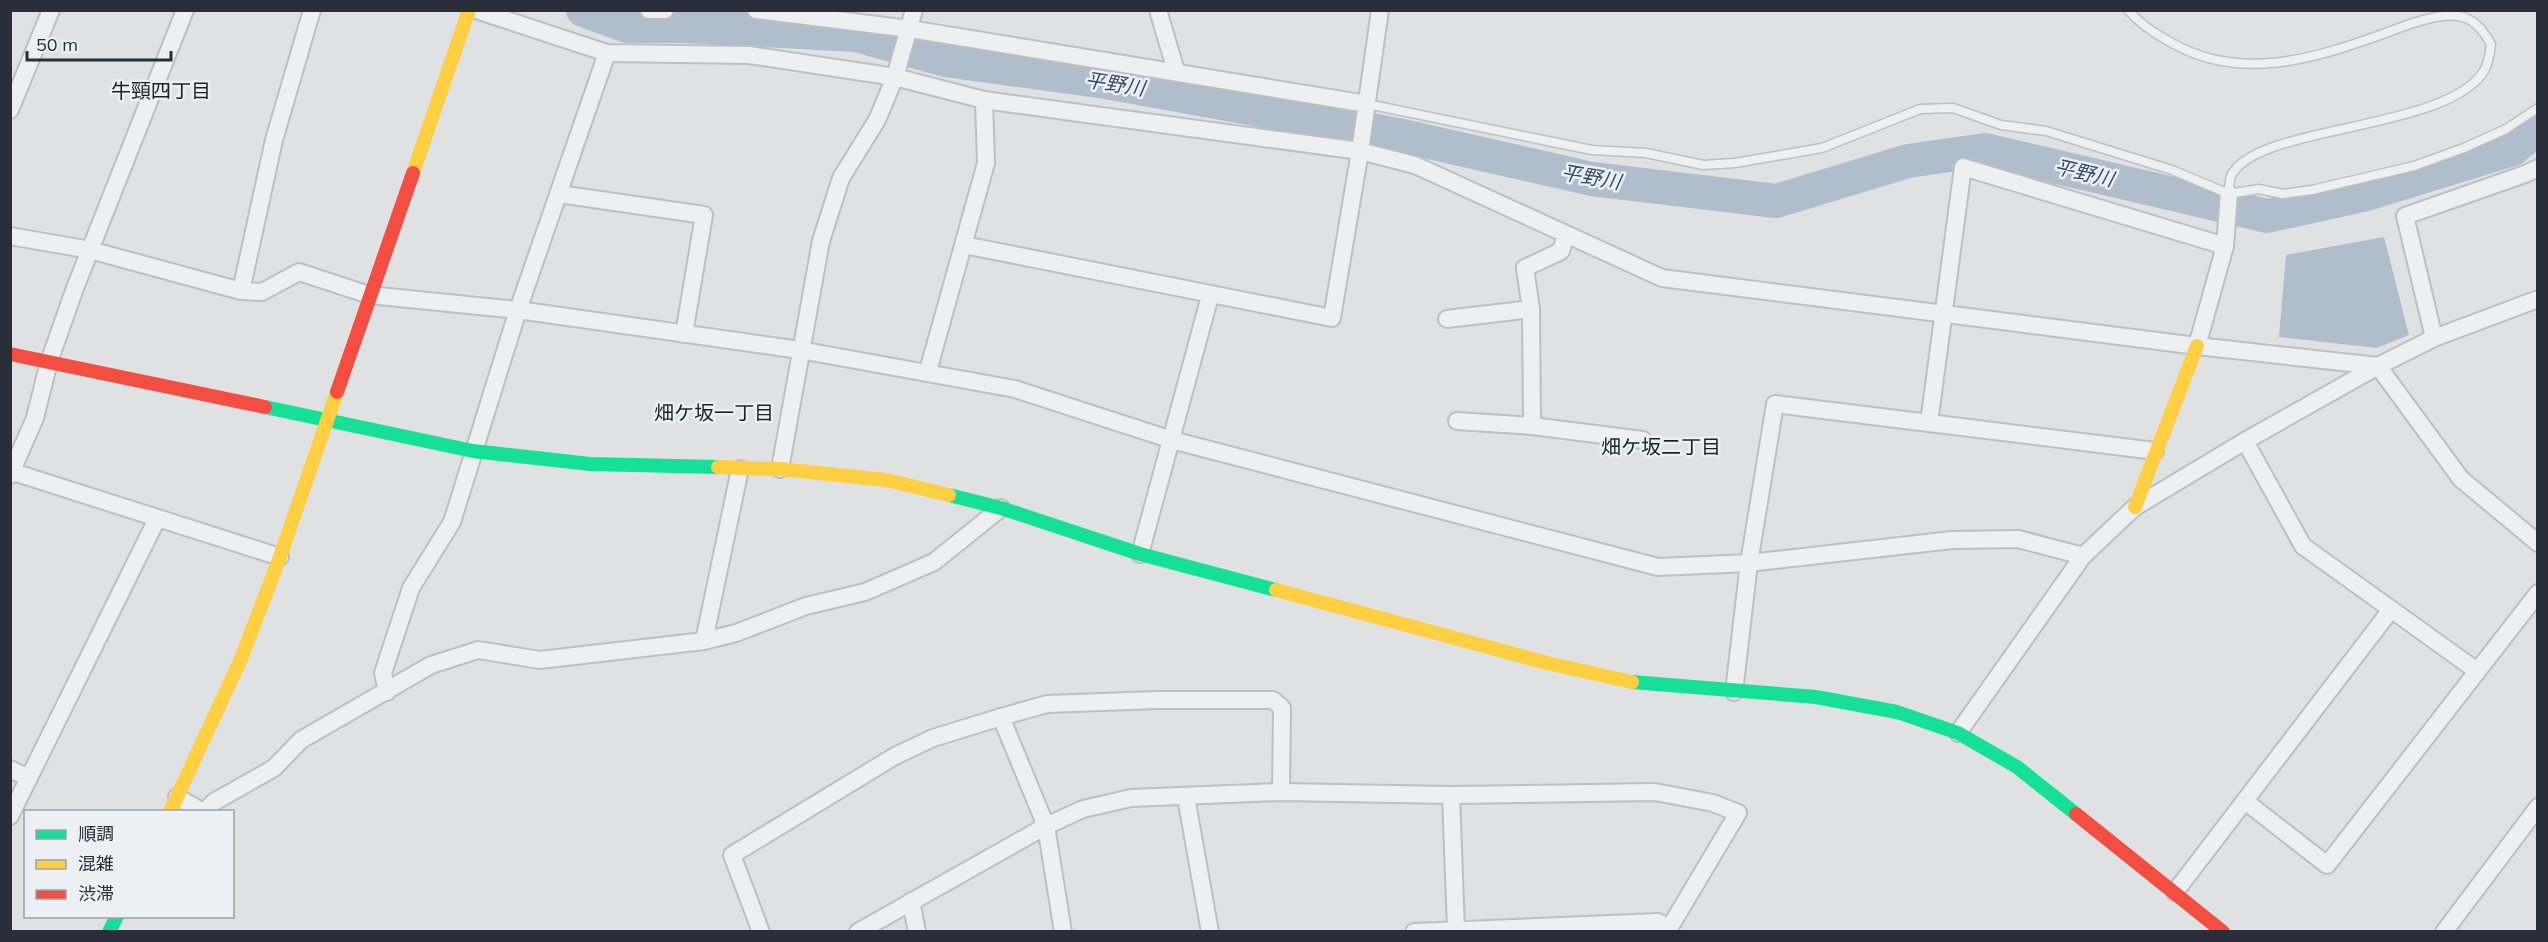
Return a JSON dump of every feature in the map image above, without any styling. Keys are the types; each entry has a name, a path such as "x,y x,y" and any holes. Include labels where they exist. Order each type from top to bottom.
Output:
{"street":[{"path":"10,110 51,10"},
{"path":"185,10 90,250 49,362 35,418 11,472 280,557"},
{"path":"241,291 274,140 312,10"},
{"path":"196,810 173,804 241,659 280,557 469,10"},
{"path":"476,10 607,53 749,55 895,77 984,100 1360,151 1415,165 1662,278 2197,346 2378,366 2461,479 2538,543"},
{"path":"650,11 665,10"},
{"path":"756,10 910,29 1367,104"},
{"path":"780,469 821,241 840,178 877,120 895,77 914,10"},
{"path":"1158,10 1176,71"},
{"path":"964,245 1210,296 1332,318 1360,151 1380,10"},
{"path":"387,692 383,673 411,588 452,522 518,310 607,53"},
{"path":"928,371 986,163 984,100"},
{"path":"1929,423 1963,167 2225,246"},
{"path":"2434,338 2405,216 2538,168"},
{"path":"559,194 704,215 684,334"},
{"path":"2135,507 2197,346 2225,246 2229,194"},
{"path":"1532,426 1531,309 1525,268 1561,251 1566,235"},
{"path":"10,236 90,250 241,291 262,292 299,272 369,295 518,310 800,350 928,371 1015,389 1172,440 1658,567 1749,563 1952,540 2018,539 2083,556"},
{"path":"1140,554 1210,296"},
{"path":"1958,733 2083,556 2135,507 2245,441 2378,366 2434,338 2538,298"},
{"path":"1447,319 1531,309"},
{"path":"10,354 473,451 590,464 780,469 886,480 1001,508 1140,554 1547,663 1639,684 1816,697 1897,712 1958,733 2017,767 2223,932"},
{"path":"1734,692 1749,563 1775,404 2155,451"},
{"path":"1457,421 1532,426 1643,440"},
{"path":"2245,441 2303,546 2476,671"},
{"path":"704,641 740,469"},
{"path":"205,810 214,802 274,768 301,740 431,665 478,650 540,660 704,641 736,633 806,606 865,592 934,562 1001,508"},
{"path":"10,816 157,519"},
{"path":"2245,801 2327,865 2538,593"},
{"path":"2175,892 2390,611"},
{"path":"761,932 732,855 895,756 933,738 1047,704 1157,700 1273,700 1282,708 1281,792"},
{"path":"1001,717 1046,826 1064,932"},
{"path":"10,769 29,778"},
{"path":"858,932 911,900 1046,826 1083,809 1131,798 1281,792 1451,795 1655,792 1713,803 1738,813 1668,930 1658,922 1414,932"},
{"path":"1451,795 1456,930"},
{"path":"1186,797 1210,932"},
{"path":"2445,932 2538,807"},
{"path":"911,900 917,932"},
{"path":"109,932 116,918"}],"lane":[{"path":"2128,10 2157,35 2193,55 2234,65 2279,63 2338,50 2406,25 2445,16 2466,18 2481,28 2491,44 2489,60 2482,74 2470,87 2446,100 2388,119 2266,149 2245,161 2231,176 2229,194"},
{"path":"1367,104 1592,150 1646,153 1703,165 1735,163 1822,148 1920,109 1953,108 2001,126 2046,131 2172,170 2229,194 2259,189 2283,194 2312,190 2414,166 2464,148 2506,129 2538,108"}],"water":[{"path":"2384,237 2409,335 2377,348 2279,337 2286,255"}],"waterway":[{"name":"平野川","path":"583,10 627,26 685,26 856,35 945,60 1106,82 1403,136 1592,179 1776,201 1908,161 1985,150 2267,216 2363,195 2513,149 2538,128"},
{"path":"627,26 634,10"}],"traffic: fast":[{"path":"265,407 473,451 590,464 718,467"},
{"path":"949,495 1001,508 1140,554 1276,590"},
{"path":"1632,682 1816,697 1897,712 1958,733 2017,767 2076,814"},
{"path":"109,932 116,918"}],"traffic: slow":[{"path":"413,173 469,10"},
{"path":"2135,507 2197,346"},
{"path":"171,810 241,659 280,557 337,392"},
{"path":"718,467 780,469 886,480 949,495"},
{"path":"1276,590 1547,663 1632,682"}],"traffic: jam":[{"path":"337,392 413,173"},
{"path":"10,354 265,407"},
{"path":"2076,814 2223,932"}],"district":[{"name":"牛頸四丁目","path":"161,91"},
{"name":"畑ケ坂一丁目","path":"714,413"},
{"name":"畑ケ坂二丁目","path":"1661,447"}]}
